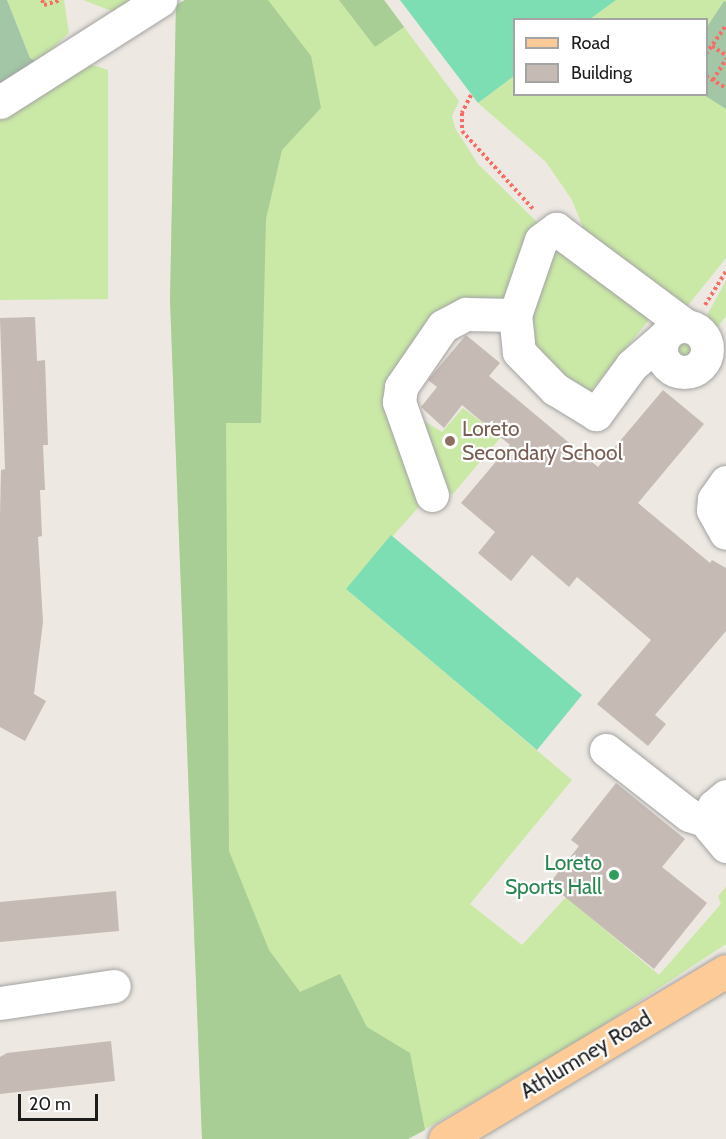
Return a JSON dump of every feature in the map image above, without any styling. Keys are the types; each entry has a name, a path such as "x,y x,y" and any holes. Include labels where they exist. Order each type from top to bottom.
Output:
{"main road":[{"name":"Athlumney Road","path":"445,1139 726,971"}],"street":[{"path":"0,102 160,0"},
{"path":"556,229 695,338 632,365 596,414 555,388 519,352 515,315 541,240 556,229"},
{"path":"432,495 399,402 401,387 443,326 466,314 515,315"},
{"path":"726,482 714,499 713,510 726,533"},
{"path":"606,750 689,815 721,822"},
{"path":"0,1002 114,986"}],"path":[{"path":"42,0 44,5 60,0"},
{"path":"708,51 726,25"},
{"path":"711,46 726,57 713,80"},
{"path":"708,77 726,88"},
{"path":"471,94 462,113 462,131 556,229"},
{"path":"695,338 726,271"}],"green space":[{"path":"0,0 7,0 30,58 38,62 0,87"},
{"path":"7,0 64,0 69,33 38,62 30,58"},
{"path":"83,0 132,0 122,15"},
{"path":"185,0 384,0 459,101 452,116 455,128 478,164 541,226 510,301 470,300 397,382 423,502 346,589 572,780 470,904 522,945 566,897 659,975 721,904 718,896 726,887 726,944 577,1042 408,1139 202,1139 170,300 176,5"},
{"path":"185,0 268,0 311,56 321,108 282,150 266,219 261,423 226,423 229,851 269,950 300,992 340,974 367,1027 410,1053 425,1130 408,1139 202,1139 170,300 176,5"},
{"path":"339,0 384,0 404,27 375,47"},
{"path":"400,0 616,0 591,18 513,18 513,77 478,103"},
{"path":"616,0 726,0 726,258 685,309 588,240 572,200 546,162 478,103 513,77 513,96 708,96 708,18 591,18"},
{"path":"724,1 726,2 726,109 706,96 708,96 708,25"},
{"path":"90,64 108,70 108,299 0,300 0,120"},
{"path":"561,252 641,304 649,320 589,393 559,376 529,339 530,304 546,256"},
{"path":"726,281 726,316 715,331 707,315"},
{"path":"684,334 695,338 699,349 695,360 684,364 673,360 669,349 673,338"},
{"path":"463,408 501,437 452,495 438,481 421,419 442,432"},
{"path":"391,535 582,695 537,750 346,589"}],"building":[{"path":"35,317 37,361 45,360 48,445 43,445 45,490 40,490 42,536 38,537 43,622 34,694 46,701 25,741 0,727 0,516 1,470 5,469 0,318"},
{"path":"466,335 500,363 489,376 598,467 663,390 704,424 638,503 710,563 712,560 726,568 726,631 655,715 666,724 648,746 597,704 651,640 577,577 569,587 532,555 511,581 478,553 495,532 461,503 510,445 462,405 444,428 421,407 437,387 428,380"},
{"name":"Loreto Sports Hall","path":"616,783 685,839 662,867 707,903 654,969 549,884 579,846 571,840"},
{"path":"116,891 119,931 0,942 0,902"},
{"path":"111,1041 115,1081 0,1094 0,1057 7,1053"}],"place":[{"name":"Loreto Secondary School","path":"450,441"},
{"name":"Loreto Sports Hall","path":"614,875"}]}
